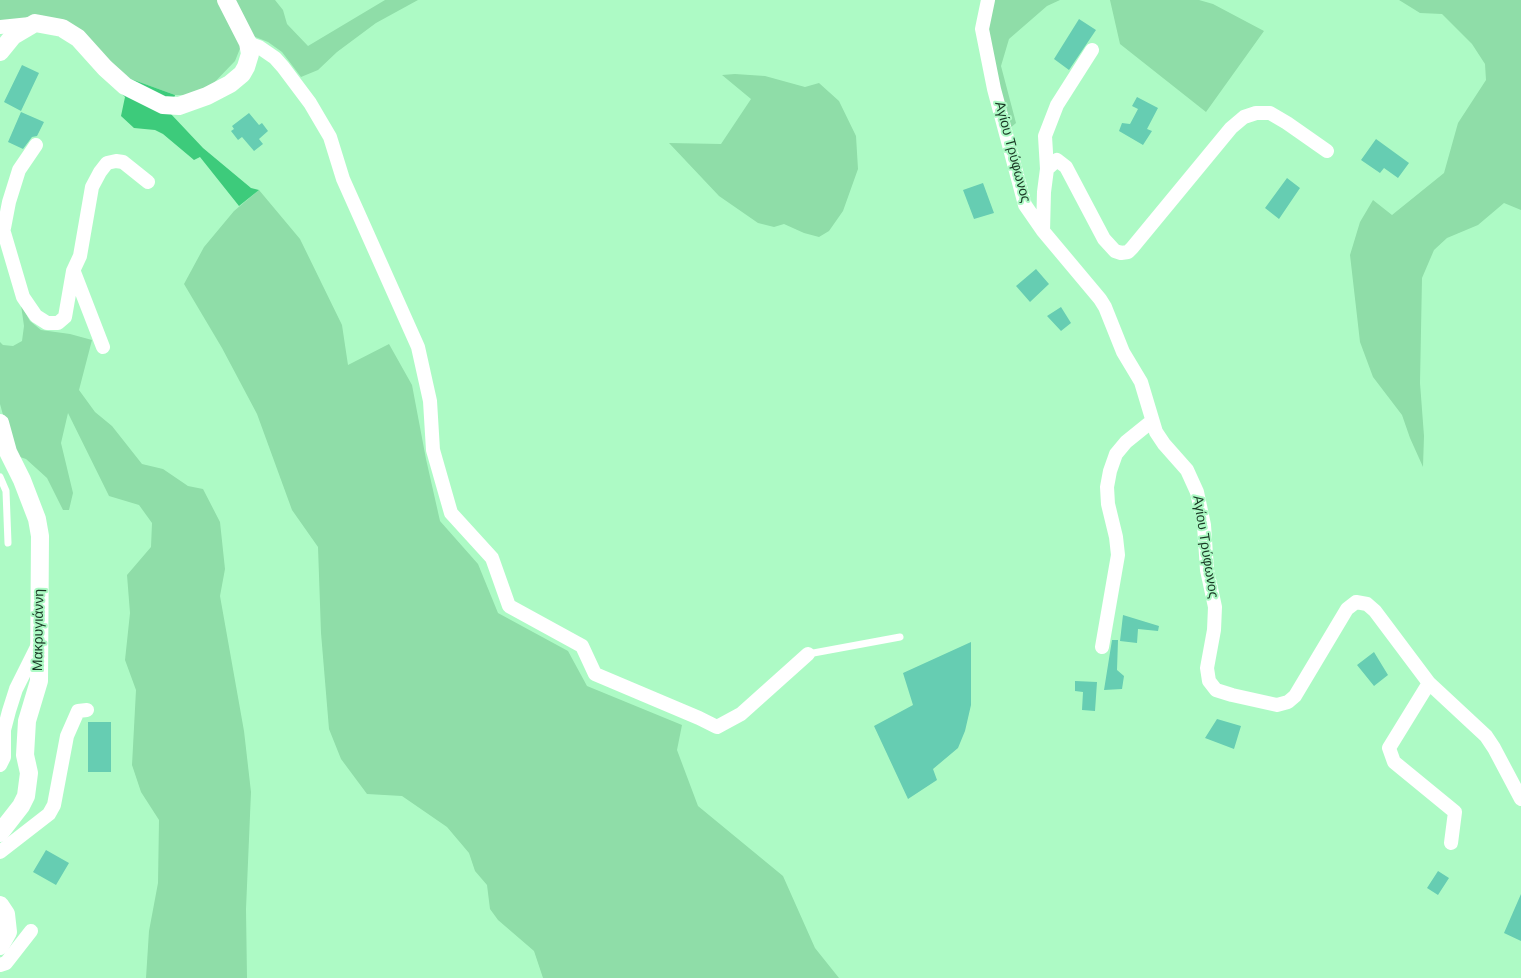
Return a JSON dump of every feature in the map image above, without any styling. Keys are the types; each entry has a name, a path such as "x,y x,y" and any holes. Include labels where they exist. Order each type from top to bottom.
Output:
{"street":[{"path":"0,27 35,23 62,28 78,38 105,68 125,86 163,105 175,107 207,96 236,79 242,74 249,61 248,43 226,0"},
{"name":"Αγίου Τρύφωνος","path":"988,0 982,29 994,88 1025,205 1043,231 1100,298 1123,352 1141,382 1156,432 1191,476 1201,506 1207,570 1215,607 1214,630 1207,672 1209,681 1214,687 1232,695 1272,704 1288,702 1295,696 1343,614 1352,604 1358,602 1369,605 1429,683 1486,736 1521,799"},
{"path":"0,52 13,36 35,23"},
{"path":"248,43 259,47 276,58 310,103 330,137 344,180 418,347 430,401 433,450 451,513 492,558 509,606 582,646 595,674 717,727 741,714 808,654"},
{"path":"1043,231 1044,192 1047,169 1045,136 1057,104 1092,50"},
{"path":"1047,169 1057,160 1066,167 1104,239 1115,251 1122,253 1128,252 1132,248 1231,128 1244,117 1256,113 1270,114 1287,123 1327,151"},
{"path":"36,145 20,170 2,224 23,297 36,316 47,323 58,323 65,317 73,271 80,256 92,188 100,172 108,163 123,162 148,182"},
{"path":"73,271 103,347"},
{"path":"1102,647 1118,555 1116,537 1108,504 1107,487 1110,471 1116,454 1126,442 1152,421"},
{"name":"Μακρυγιάννη","path":"0,423 8,452 22,480 37,519 40,536 38,681 27,721 25,755 29,773 26,796 21,806 0,833"},
{"path":"0,765 4,757 4,730 9,711 16,689 39,642"},
{"path":"1429,683 1390,748 1394,762 1454,812 1452,844"},
{"path":"0,852 49,814 54,805 67,736 78,711 87,710"},
{"path":"0,906 6,914 8,932 0,946"},
{"path":"0,965 6,963 31,931"}],"lane":[{"path":"0,477 6,491 8,542"},
{"path":"808,654 900,637"}],"green space":[{"path":"0,0 219,0 241,46 235,61 210,87 190,95 175,95 131,79 113,67 90,45 0,20"},
{"path":"235,0 275,0 283,10 287,24 308,46 385,0 418,0 376,23 337,52 318,70 301,77 282,52 268,42 253,36"},
{"path":"992,0 1060,0 1047,6 1009,39 1001,66 1016,123 1008,130 985,29"},
{"path":"1110,0 1199,0 1213,4 1264,31 1206,112 1120,44"},
{"path":"1399,0 1521,0 1521,210 1504,203 1478,225 1447,238 1434,250 1422,278 1420,383 1424,436 1423,467 1402,415 1373,377 1360,342 1350,255 1360,222 1373,200 1392,215 1444,173 1458,123 1486,80 1485,64 1472,44 1442,14 1420,13"},
{"path":"113,67 131,79 175,95 170,113 203,148 251,188 259,190 239,206 200,157 194,160 163,134 155,130 134,128 121,116 125,97 98,70"},
{"path":"722,75 765,76 805,87 819,83 839,101 856,136 858,169 843,211 829,231 819,237 784,224 774,227 758,223 719,196 669,143 721,144 751,99"},
{"path":"259,190 300,239 342,325 348,365 389,344 412,385 440,521 478,564 498,613 568,651 587,686 682,725 677,750 698,806 783,876 815,948 839,978 543,978 534,951 498,920 490,909 487,885 475,871 469,853 447,827 402,796 367,794 341,759 329,729 321,633 318,547 292,510 257,414 222,348 184,284 204,247 234,211"},
{"path":"21,305 30,321 41,330 70,334 92,340 79,390 95,412 112,426 142,464 163,469 188,486 203,489 220,522 225,569 220,596 244,731 251,792 246,909 247,978 146,978 149,931 158,883 159,820 141,792 132,765 136,690 125,660 130,613 127,575 151,547 152,523 139,505 109,496 68,413 61,443 73,493 69,510 63,510 47,478 26,459 14,455 0,404 0,342 3,345 13,346 22,341 24,326"}],"building":[{"path":"1079,19 1096,30 1069,70 1054,59"},
{"path":"22,65 39,73 21,111 4,102"},
{"path":"1137,97 1158,108 1147,129 1152,131 1143,145 1119,131 1122,123 1130,124 1138,109 1132,106"},
{"path":"21,112 44,122 37,136 32,137 23,149 8,142"},
{"path":"249,113 259,125 262,123 268,131 259,139 263,144 254,151 242,137 238,140 231,131 234,129 232,126"},
{"path":"1376,139 1409,163 1398,178 1384,168 1380,173 1361,160"},
{"path":"1287,178 1300,188 1279,219 1265,208"},
{"path":"983,183 994,213 974,219 963,190"},
{"path":"1036,269 1049,284 1030,302 1016,286"},
{"path":"1061,307 1071,323 1061,331 1047,316"},
{"path":"1123,615 1159,626 1158,631 1138,629 1137,643 1120,641"},
{"path":"1112,640 1118,640 1117,670 1124,676 1122,689 1104,690"},
{"path":"971,642 971,705 965,731 958,748 933,769 937,780 908,799 874,726 913,705 903,673"},
{"path":"1374,652 1388,675 1374,686 1357,665"},
{"path":"1075,681 1097,682 1095,711 1082,710 1083,692 1075,691"},
{"path":"1217,719 1241,726 1234,749 1205,738"},
{"path":"88,722 111,722 111,772 88,772"},
{"path":"46,850 69,863 56,885 33,872"},
{"path":"1438,871 1449,878 1438,895 1427,888"},
{"path":"1521,894 1521,941 1504,933"}]}
